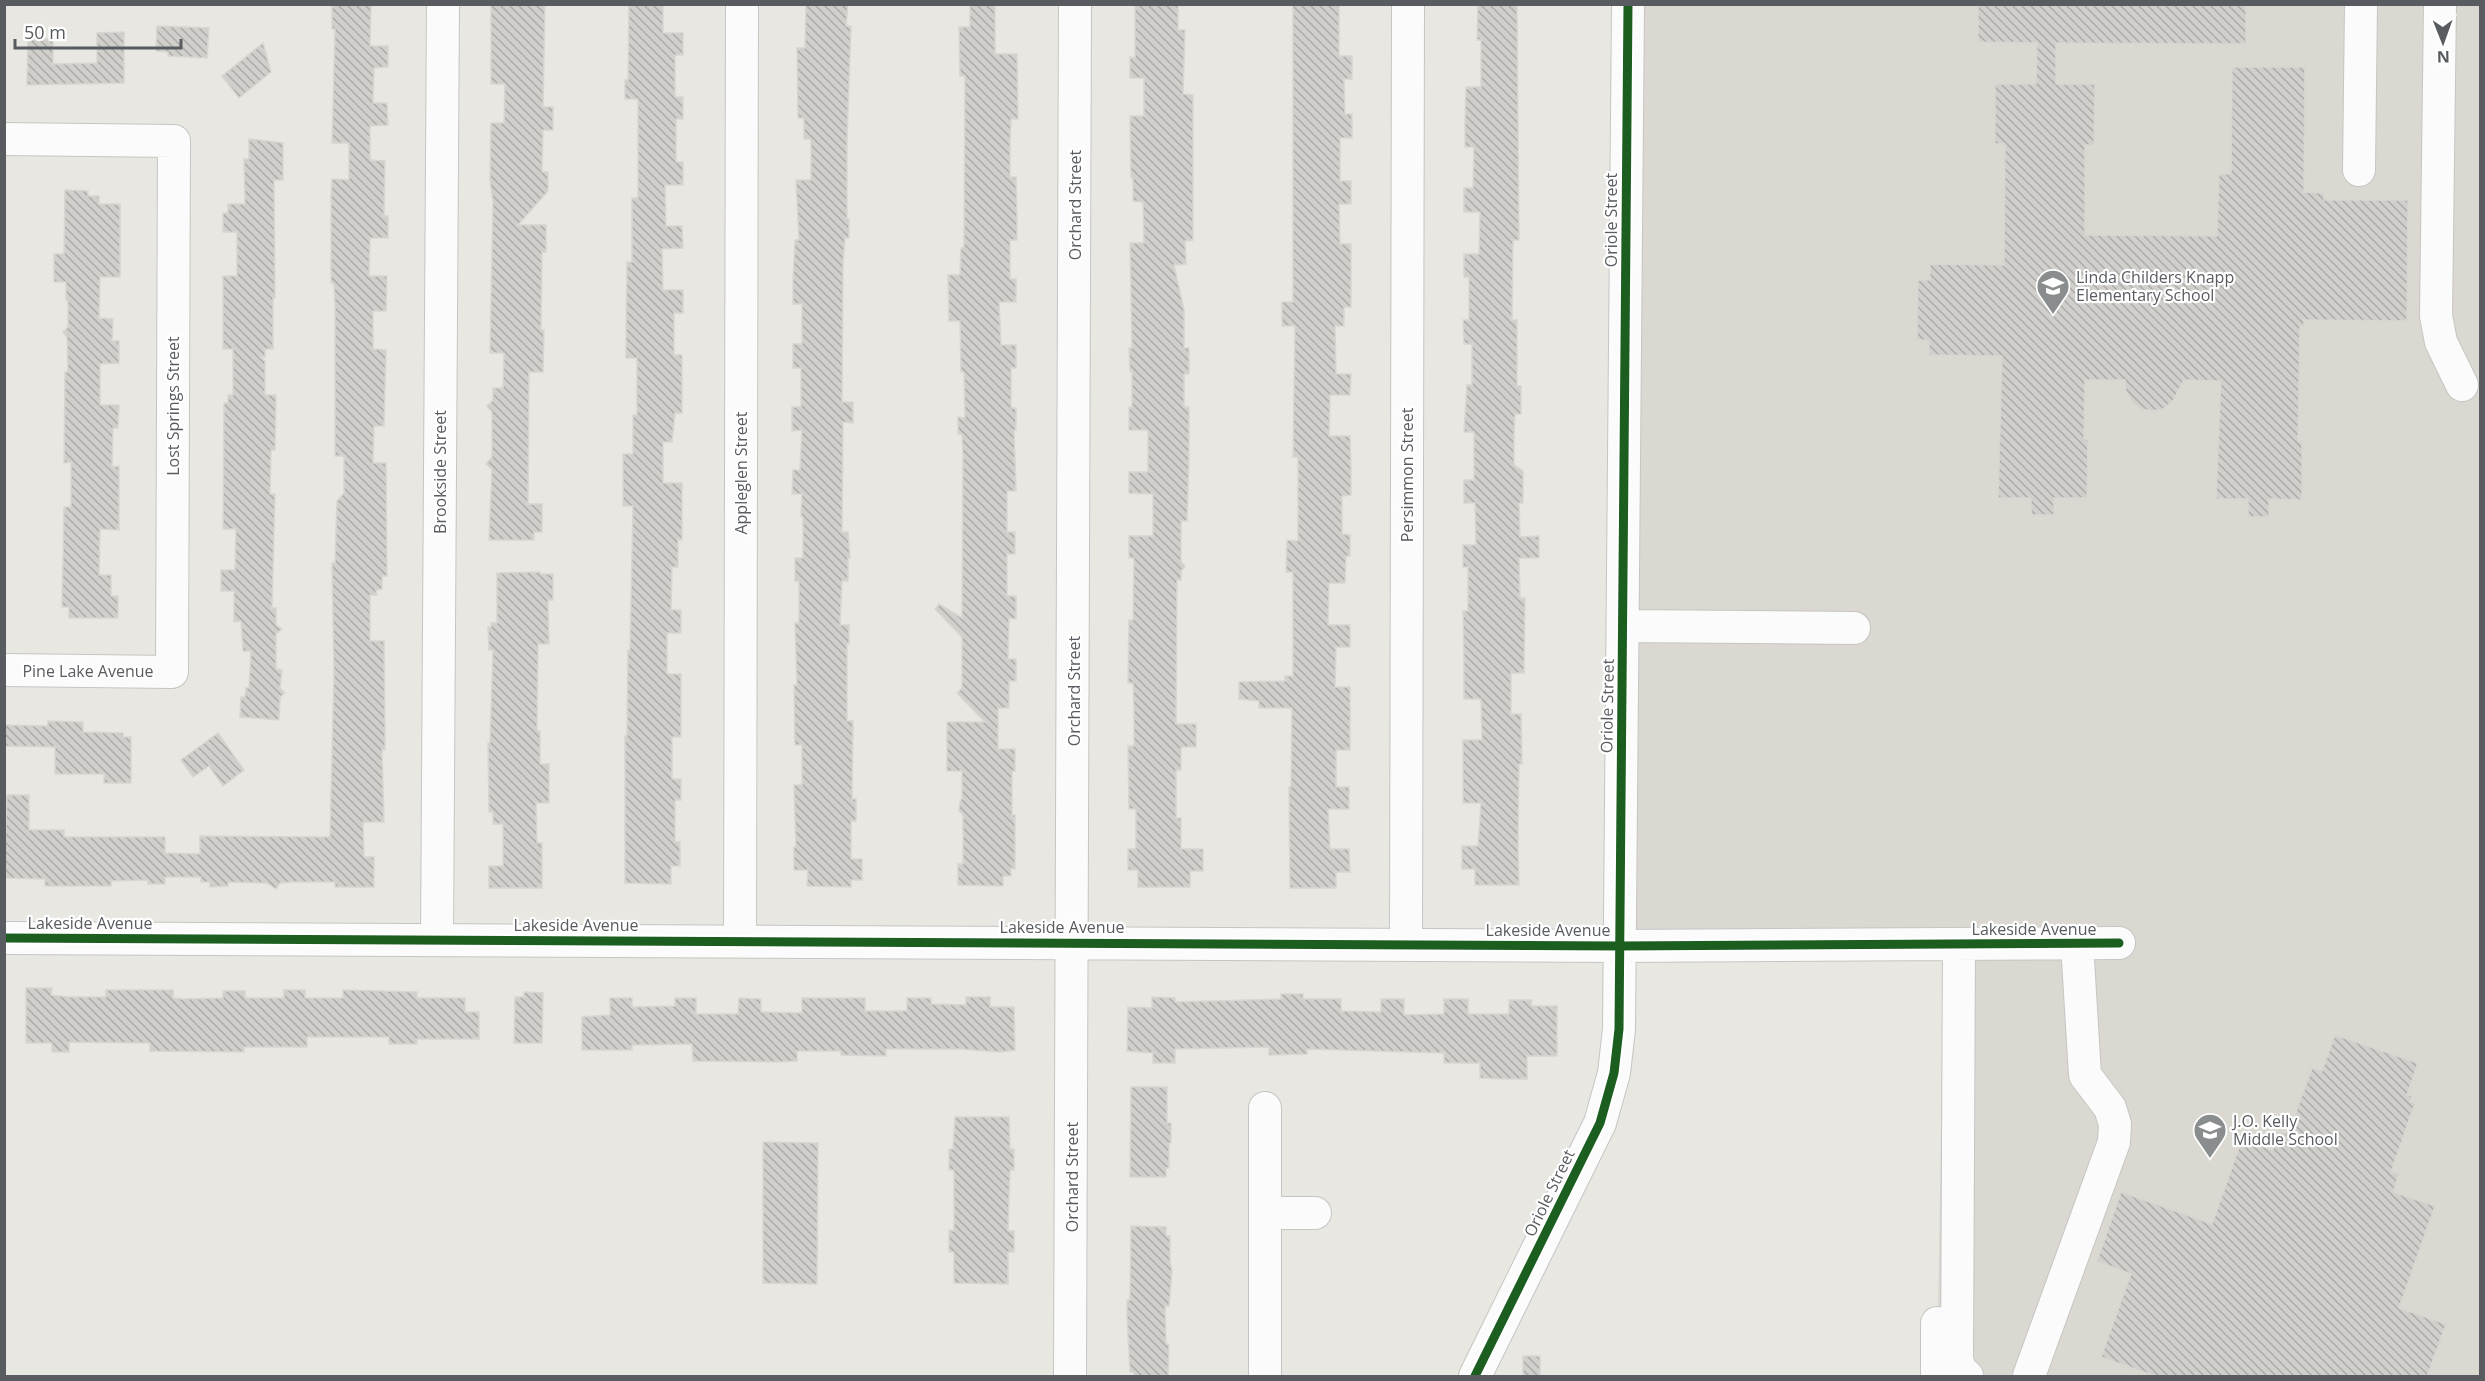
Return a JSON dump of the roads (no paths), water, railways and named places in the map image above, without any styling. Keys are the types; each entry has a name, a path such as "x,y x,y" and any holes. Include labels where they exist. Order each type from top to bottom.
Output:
{"street":[{"name":"Brookside Street","path":"437,940 443,4"},
{"name":"Appleglen Street","path":"740,941 742,4"},
{"name":"Orchard Street","path":"1070,1377 1076,4"},
{"name":"Persimmon Street","path":"1406,945 1408,4"},
{"name":"Oriole Street","path":"1475,1377 1600,1124 1614,1073 1619,1029 1628,4"},
{"path":"2359,170 2361,4"},
{"path":"2439,4 2436,316 2441,342 2462,385"},
{"name":"Lost Springs Street","path":"4,140 174,141 172,672"},
{"path":"1623,626 1854,628"},
{"name":"Pine Lake Avenue","path":"4,670 172,672"},
{"name":"Lakeside Avenue","path":"4,938 1620,946 2119,943"},
{"path":"2029,1377 2115,1142 2115,1124 2110,1108 2085,1075 2077,943"},
{"path":"1937,1377 1952,944"},
{"path":"1952,944 1957,1359 1960,1370 1967,1377"},
{"path":"1265,1108 1265,1377"},
{"path":"1265,1213 1315,1213"}],"place":[{"name":"Linda Childers Knapp Elementary School","path":"2053,315"},
{"name":"J.O. Kelly Middle School","path":"2210,1159"}]}
